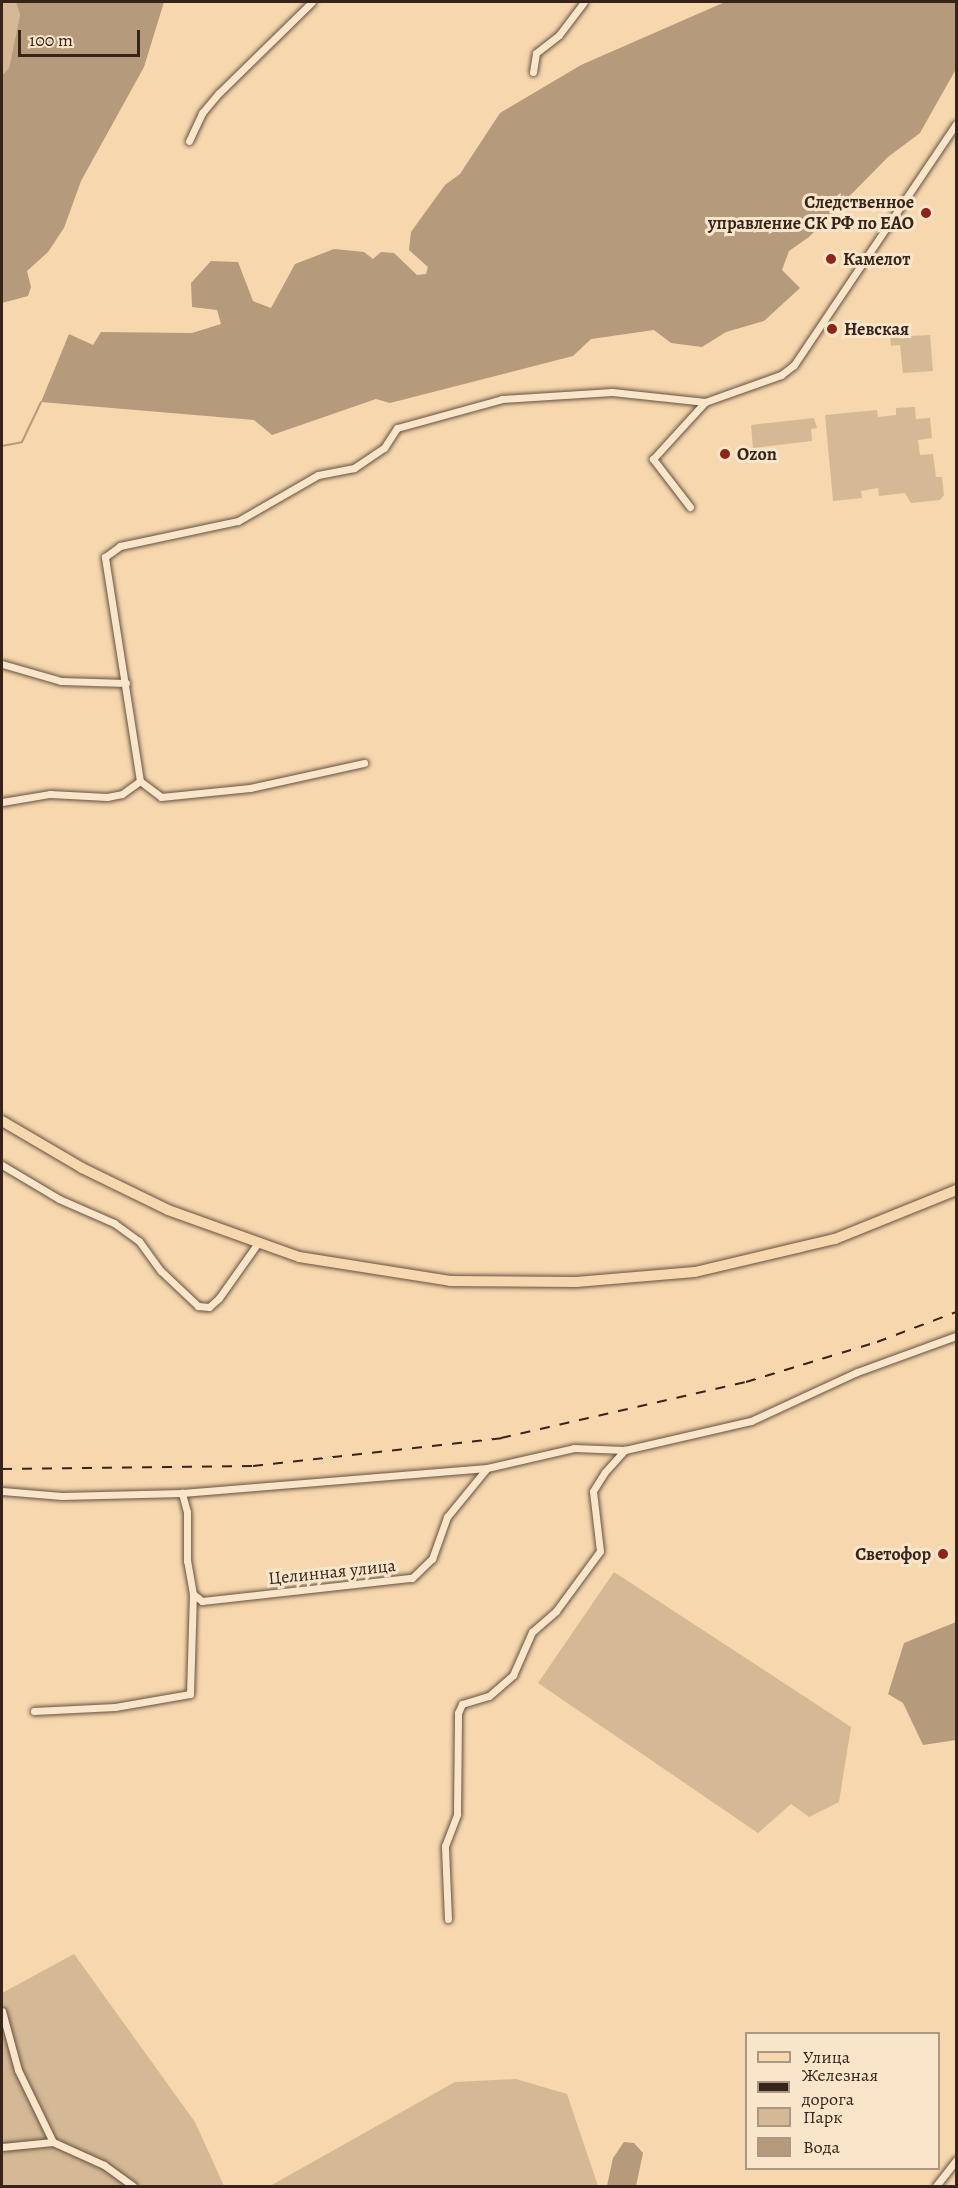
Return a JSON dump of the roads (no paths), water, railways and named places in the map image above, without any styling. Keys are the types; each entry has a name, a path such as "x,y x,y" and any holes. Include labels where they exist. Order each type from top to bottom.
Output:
{"main road":[{"path":"2,1120 82,1168 168,1210 258,1243 299,1257 393,1275 450,1281 588,1281 695,1272 765,1258 835,1239 957,1190"}],"street":[{"path":"189,141 202,113 219,93 312,2"},
{"path":"533,72 536,53 559,36 584,2"},
{"path":"364,763 250,788 161,797 140,781 105,557 120,546 238,521 318,476 354,468 384,448 398,428 502,399 612,392 705,402 781,375 807,351 957,124"},
{"path":"690,507 653,459 705,402"},
{"path":"2,664 61,681 126,683"},
{"path":"2,802 50,794 107,796 122,794 140,781"},
{"path":"2,1165 59,1198 114,1223 139,1240 161,1271 198,1306 209,1307 219,1298 258,1243"},
{"path":"2,1491 62,1496 182,1493 487,1468 574,1448 625,1450 751,1421 857,1372 957,1336"},
{"path":"448,1919 444,1855 457,1814 458,1713 462,1704 500,1689 513,1675 532,1632 556,1611 600,1551 593,1491 625,1450"},
{"name":"Целинная улица","path":"193,1594 202,1600 412,1578 432,1559 447,1517 487,1468"},
{"path":"34,1711 115,1707 186,1697 191,1687 193,1594 188,1561 187,1512 182,1493"},
{"path":"2,2011 18,2070 53,2142"},
{"path":"2,2146 53,2142 104,2165 133,2187"},
{"path":"936,2187 957,2160"}],"water":[{"path":"16,2 164,2 144,67 81,181 64,228 48,252 27,271 31,287 28,296 2,303 2,75 9,68 20,15"},
{"path":"725,2 956,2 956,69 920,133 888,157 809,237 789,251 782,270 800,288 764,321 726,332 702,347 671,343 654,330 591,339 573,356 390,403 376,399 272,435 254,420 41,402 69,334 93,345 101,332 192,333 221,324 217,310 192,307 191,283 211,261 238,262 253,301 271,308 295,264 334,249 364,252 373,259 381,252 394,253 417,275 426,274 428,267 409,250 411,232 445,185 460,174 500,113 581,65"},
{"path":"956,1622 956,1740 923,1745 903,1703 888,1694 904,1643"},
{"path":"624,2142 634,2143 643,2153 636,2186 607,2186 613,2158"}],"waterway":[{"path":"2,446 22,442 41,402"}],"railway":[{"path":"2,1469 253,1466 501,1438 746,1382 877,1342 956,1312"}],"place":[{"name":"Следственное управление СК РФ по ЕАО","path":"926,213"},
{"name":"Камелот","path":"831,259"},
{"name":"Невская","path":"832,329"},
{"name":"Ozon","path":"725,454"},
{"name":"Светофор","path":"943,1554"}]}
